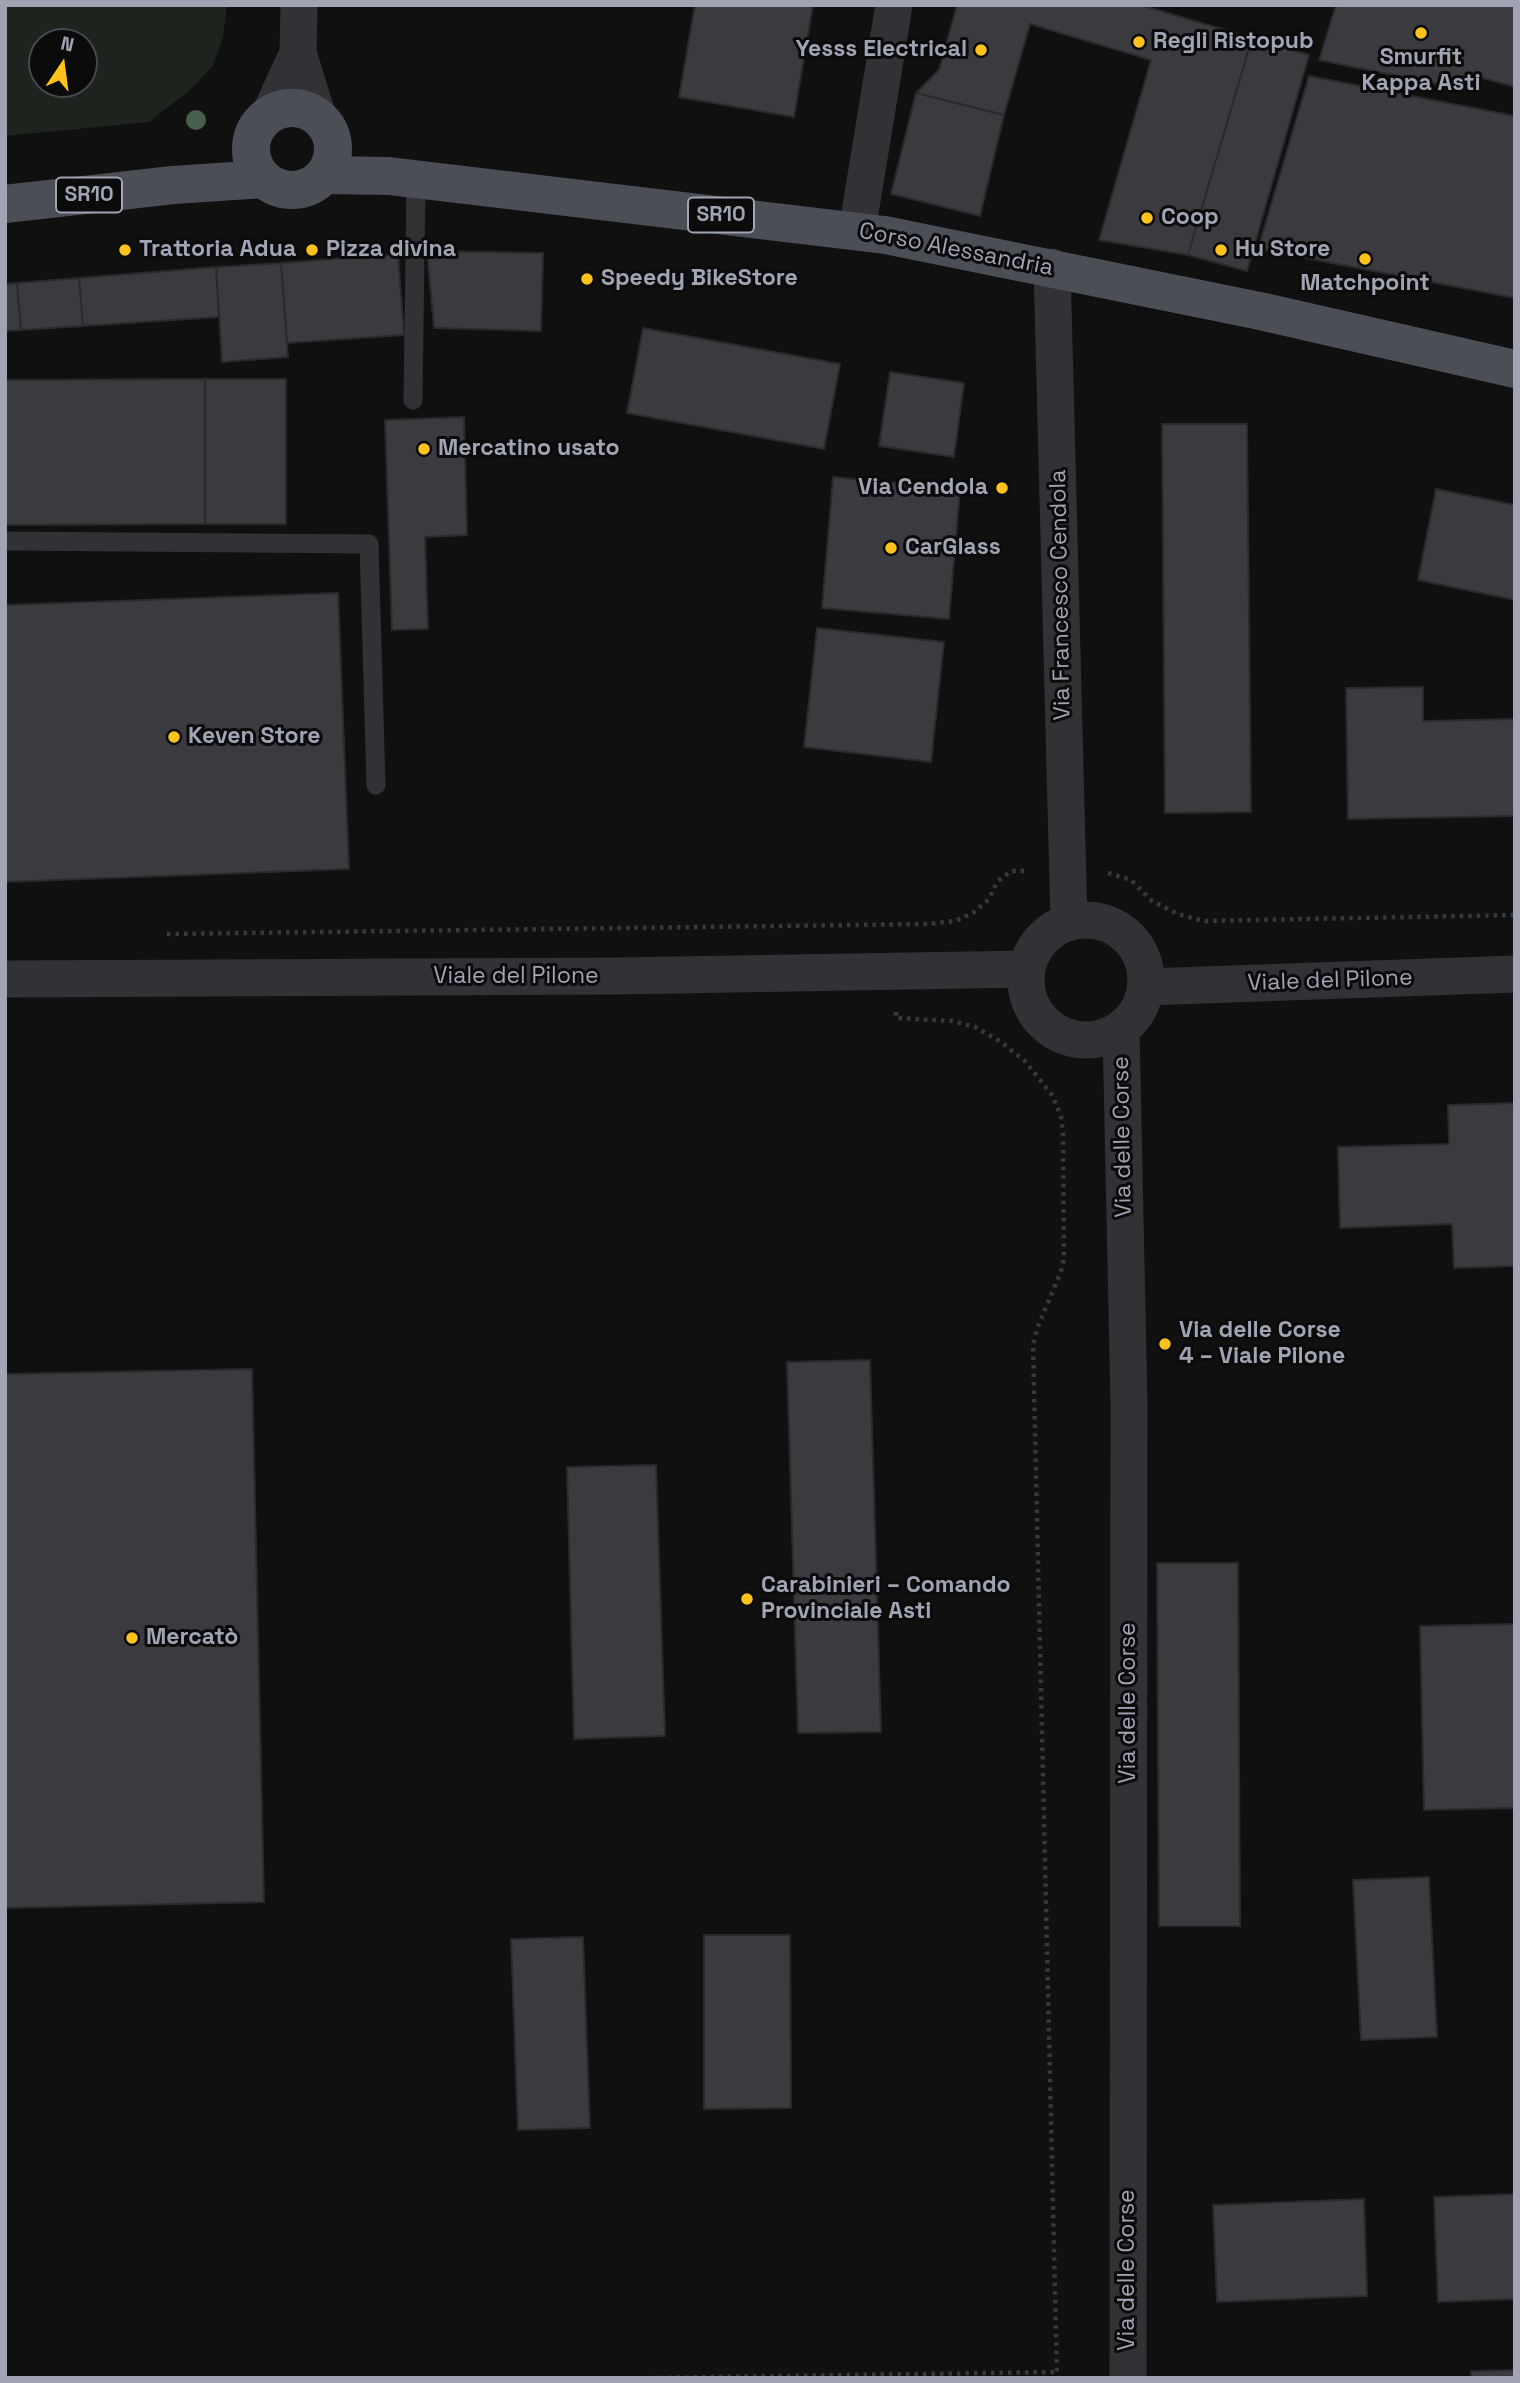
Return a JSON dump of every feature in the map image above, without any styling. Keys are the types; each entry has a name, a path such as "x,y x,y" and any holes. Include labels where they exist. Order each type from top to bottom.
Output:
{"main road":[{"name":"Corso Alessandria","path":"173,185 281,109 293,107 306,110 325,127 402,179"},
{"path":"262,123 250,144 256,169 264,179"},
{"path":"324,175 334,151 325,127"},
{"name":"Corso Alessandria","path":"5,204 173,185 264,179 275,187 302,189 314,184 324,175 402,179 857,231 1052,267 1515,369"}],"street":[{"path":"299,5 298,53 325,127"},
{"path":"857,231 894,5"},
{"path":"262,123 298,53"},
{"name":"Via Francesco Cendola","path":"1052,267 1069,922"},
{"path":"1088,920 1108,924 1125,935 1138,950 1145,968 1146,987 1142,1003 1133,1018 1121,1029 1103,1038 1082,1041 1062,1037 1045,1025 1032,1010 1026,990 1026,969 1031,953 1054,929 1069,922 1088,920"},
{"name":"Viale del Pilone","path":"5,979 604,976 1026,969"},
{"name":"Viale del Pilone","path":"1146,987 1515,975"},
{"name":"Via delle Corse","path":"1121,1029 1129,1405 1128,2378"}],"lane":[{"path":"402,179 414,400"},
{"path":"5,541 369,544 376,785"}],"path":[{"path":"158,934 942,922 955,921 973,913 989,899 997,882 1011,871 1107,872 1131,880 1152,901 1178,914 1203,921 1515,915"},
{"path":"651,2378 1057,2375 1033,1345 1064,1258 1061,1116 1052,1095 1025,1061 975,1027 952,1021 896,1018 894,924"}],"shaded area":[{"path":"5,5 227,5 223,38 212,67 189,91 149,122 5,136"}],"building":[{"path":"695,5 813,5 794,117 679,97"},
{"path":"957,5 1141,5 1252,38 1188,255 1099,240 1151,60 1030,24 1004,115 916,93 939,70"},
{"name":"Smurfit Kappa Asti","path":"1336,5 1515,5 1515,87 1479,77 1476,92 1319,60"},
{"path":"1252,38 1309,55 1247,271 1188,255"},
{"path":"1309,76 1515,116 1515,298 1258,249"},
{"path":"916,93 1004,115 980,216 891,194"},
{"path":"427,251 543,253 541,331 434,328"},
{"path":"398,254 404,335 287,343 281,263"},
{"path":"281,263 288,357 222,362 216,267"},
{"path":"216,267 219,317 83,326 79,278"},
{"path":"79,278 83,326 21,330 17,283"},
{"path":"17,283 21,330 5,331 5,284"},
{"path":"643,328 840,364 824,449 627,413"},
{"path":"890,372 964,383 954,457 879,446"},
{"path":"205,379 286,379 286,524 205,524"},
{"path":"205,379 205,524 5,525 5,380"},
{"path":"464,417 467,535 425,537 428,629 392,630 385,420"},
{"path":"1162,424 1247,424 1251,812 1165,813"},
{"name":"CarGlass","path":"833,477 960,489 949,619 822,608"},
{"path":"1436,489 1515,505 1515,600 1418,580"},
{"name":"Keven Store","path":"338,593 349,869 5,882 5,605"},
{"path":"817,628 944,642 931,762 804,747"},
{"path":"1423,687 1423,721 1515,719 1515,816 1348,819 1346,688"},
{"path":"1515,1103 1515,1266 1454,1268 1452,1224 1340,1228 1338,1147 1449,1144 1448,1105"},
{"path":"870,1360 881,1732 798,1733 787,1362"},
{"name":"Mercatò","path":"252,1369 264,1902 5,1908 5,1374"},
{"path":"656,1465 665,1736 574,1739 567,1467"},
{"path":"1157,1563 1238,1563 1240,1926 1159,1926"},
{"path":"1515,1624 1515,1845 1514,1808 1424,1810 1420,1626"},
{"path":"1429,1877 1437,2037 1361,2040 1353,1880"},
{"path":"704,1935 790,1935 791,2108 704,2109"},
{"path":"583,1937 590,2128 518,2130 511,1939"},
{"path":"1515,2194 1515,2299 1438,2302 1434,2197"},
{"path":"1364,2199 1367,2296 1217,2302 1213,2205"},
{"path":"1515,2370 1515,2378 1471,2378 1471,2371"}],"place":[{"name":"Smurfit Kappa Asti","path":"1421,33"},
{"name":"Regli Ristopub","path":"1139,42"},
{"name":"Yesss Electrical","path":"981,50"},
{"name":"Coop","path":"1147,218"},
{"name":"Trattoria Adua","path":"125,250"},
{"name":"Pizza divina","path":"312,250"},
{"name":"Hu Store","path":"1221,250"},
{"name":"Matchpoint","path":"1365,259"},
{"name":"Speedy BikeStore","path":"587,279"},
{"name":"Mercatino usato","path":"424,449"},
{"name":"Via Cendola","path":"1002,488"},
{"name":"CarGlass","path":"891,548"},
{"name":"Keven Store","path":"174,737"},
{"name":"Via delle Corse 4 – Viale Pilone","path":"1165,1344"},
{"name":"Carabinieri – Comando Provinciale Asti","path":"747,1599"},
{"name":"Mercatò","path":"132,1638"}]}
